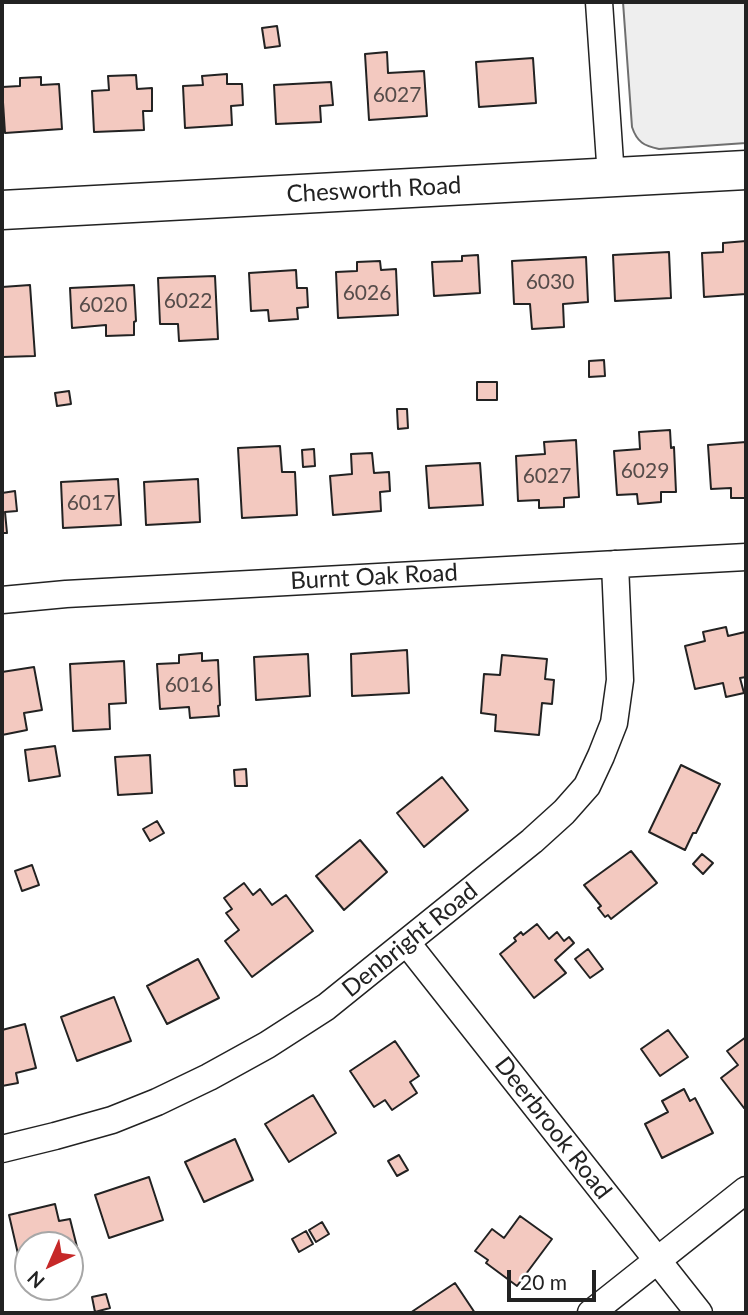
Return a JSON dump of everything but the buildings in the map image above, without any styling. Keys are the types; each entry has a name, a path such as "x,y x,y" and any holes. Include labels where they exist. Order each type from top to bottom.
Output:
{"street":[{"path":"599,2 611,177"},
{"name":"Chesworth Road","path":"2,210 746,170"},
{"name":"Burnt Oak Road","path":"2,600 80,593 746,557"},
{"name":"Denbright Road","path":"2,1149 112,1120 209,1077 267,1045 326,1007 564,812 587,786 614,723 620,680 615,564"},
{"name":"Deerbrook Road","path":"407,943 699,1313"},
{"path":"592,1313 746,1190"}],"shaded area":[{"path":"623,2 746,2 746,143 659,149 639,140 632,127"}]}
